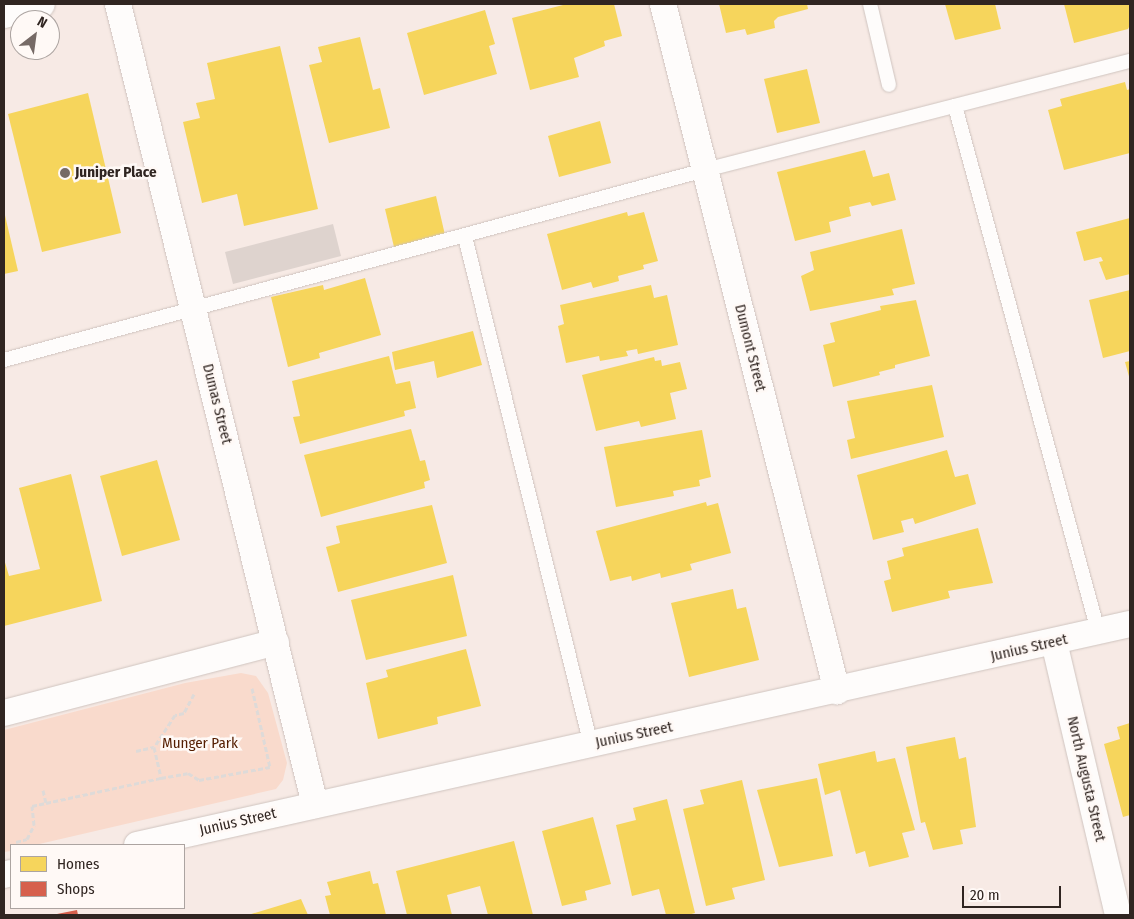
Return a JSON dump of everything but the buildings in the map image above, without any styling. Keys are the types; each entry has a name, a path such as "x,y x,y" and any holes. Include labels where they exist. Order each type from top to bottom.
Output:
{"main road":[{"path":"4,14 41,4"}],"street":[{"name":"Dumas Street","path":"118,4 315,805"},
{"name":"Dumont Street","path":"663,4 837,691"},
{"name":"Junius Street","path":"141,844 837,691 1130,624"},
{"path":"4,713 276,642"},
{"name":"North Augusta Street","path":"1054,642 1122,913"}],"lane":[{"path":"870,4 889,85"},
{"path":"4,360 194,311 705,170 1130,61"},
{"path":"955,106 1098,631"},
{"path":"465,237 591,745"}],"path":[{"path":"161,778 154,747 174,715 184,713 199,686"},
{"path":"136,751 154,747"},
{"path":"12,843 27,840 34,826 32,806 188,773 199,780 270,767"},
{"path":"43,790 46,803"}],"green space":[{"name":"Munger Park","path":"241,673 256,676 268,693 287,763 283,780 276,789 39,844 10,844 10,851 4,852 4,730 185,683"}],"place":[{"name":"Juniper Place","path":"65,173"}]}
